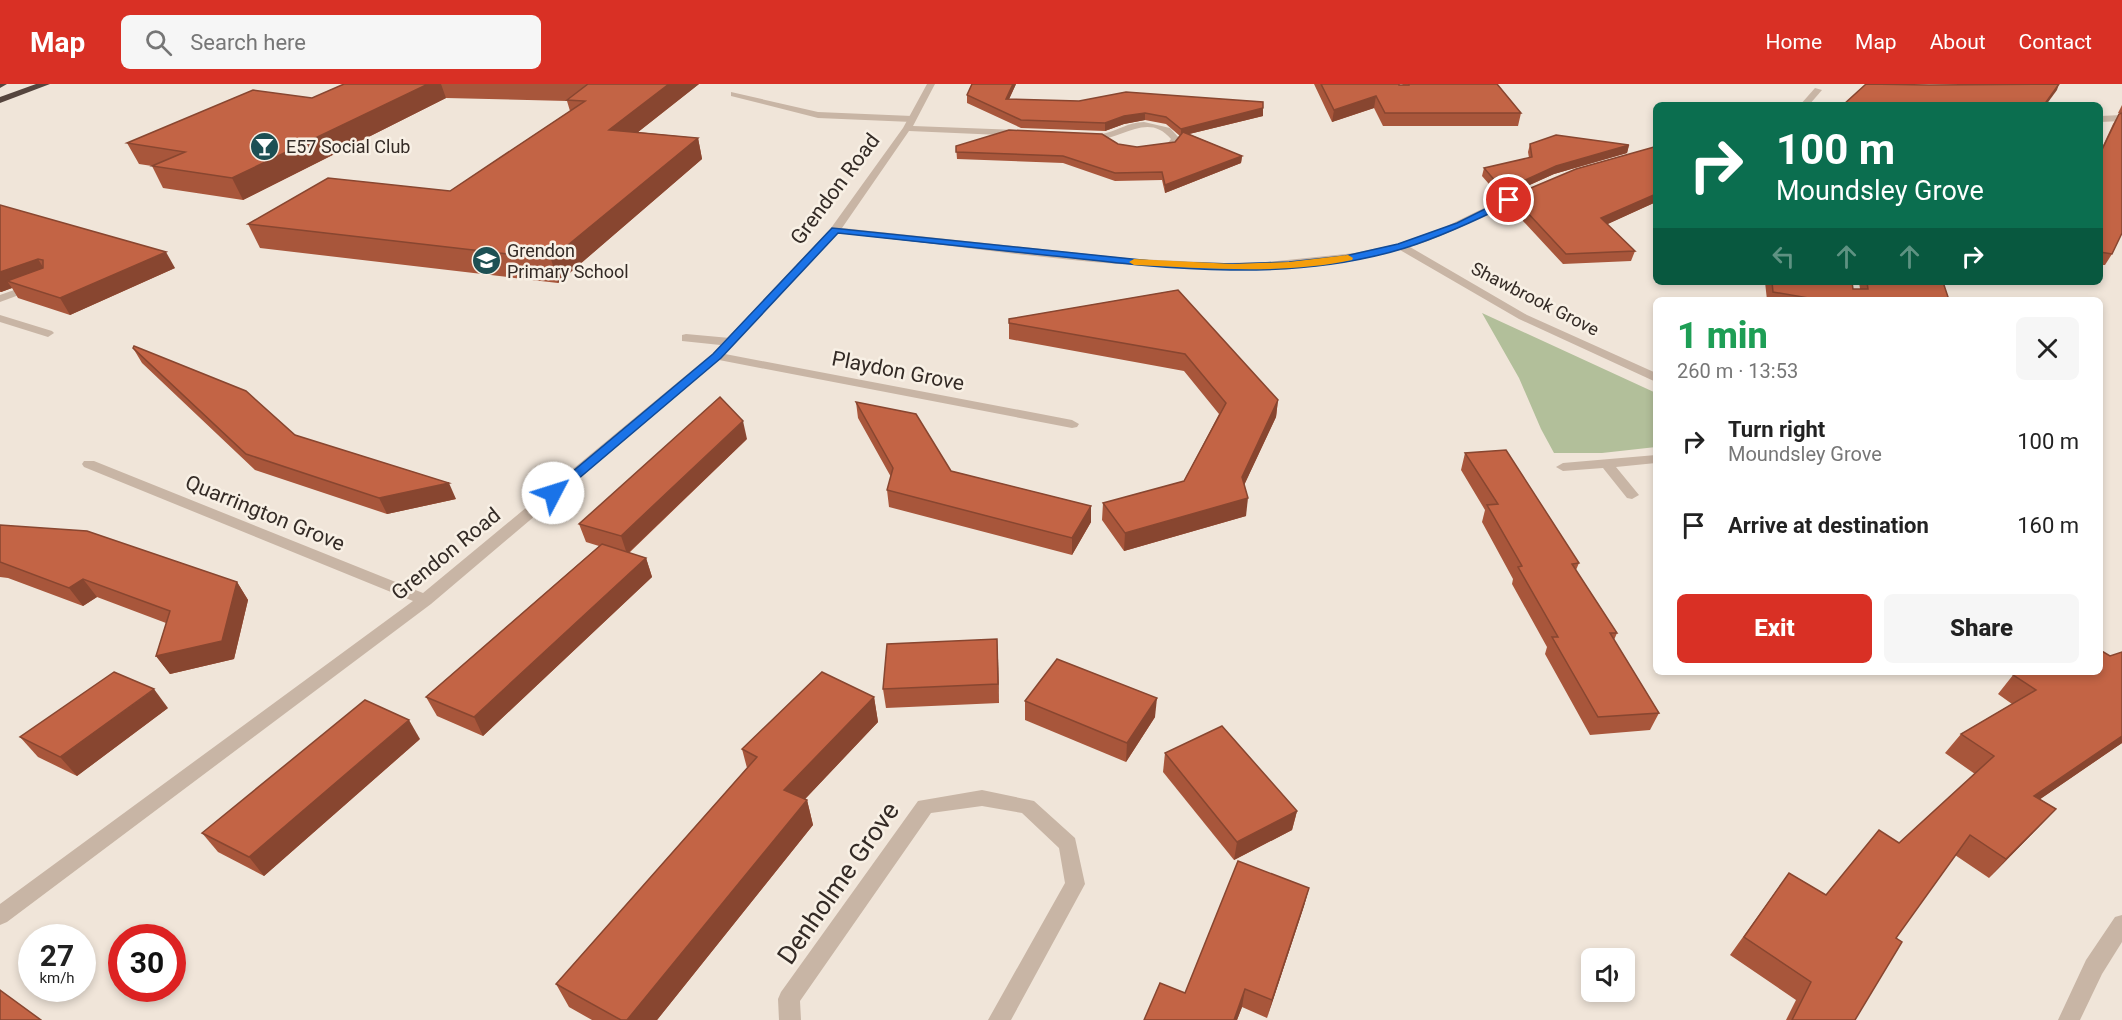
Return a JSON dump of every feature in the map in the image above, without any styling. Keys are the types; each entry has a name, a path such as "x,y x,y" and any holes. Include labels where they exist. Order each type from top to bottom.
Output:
{"highway":[{"path":"0,100 45,84"}],"street":[{"name":"Grendon Road","path":"0,916 425,600 717,356 836,230 909,124 931,84"},
{"path":"1807,102 1818,90"},
{"path":"734,94 818,115 1036,134"},
{"path":"2103,119 2122,118"},
{"path":"1082,135 1106,136 1126,126 1144,125 1160,127 1173,133 1176,139 1171,145 1141,150"},
{"path":"1106,136 1115,145"},
{"path":"836,230 1161,265 1233,267 1289,265 1345,259 1401,246 1461,225 1536,187"},
{"name":"Shawbrook Grove","path":"1401,246 1523,317 1653,377"},
{"path":"0,299 49,280"},
{"path":"0,318 48,333"},
{"path":"686,338 730,342"},
{"name":"Playdon Grove","path":"717,356 1072,424"},
{"path":"1563,467 1608,465 1653,459"},
{"name":"Quarrington Grove","path":"89,464 425,600"},
{"path":"1608,465 1632,495"},
{"name":"Denholme Grove","path":"790,1020 789,999 925,806 982,798 1028,806 1068,844 1075,884 999,1020"},
{"path":"2069,1020 2094,967 2122,924"}],"green space":[{"path":"1482,313 1653,392 1653,447 1602,453 1554,453 1519,378"}],"building":[{"path":"344,84 428,84 232,178 152,166 185,152 127,143 253,90 312,98"},
{"path":"588,84 669,84 609,130 698,138 551,259 248,224 328,178 450,191 585,101 567,100"},
{"path":"972,84 1013,84 1006,99 1079,101 1126,92 1263,102 1263,108 1181,129 1166,117 1145,113 1124,116 1105,123 1021,120 967,95"},
{"path":"1321,84 1497,84 1521,113 1385,113 1376,96 1334,110"},
{"path":"1866,84 2059,84 2046,102 1846,102"},
{"path":"2122,113 2122,233 2112,254 2103,252 2103,148 2119,114"},
{"path":"1009,130 1102,134 1118,144 1137,147 1175,142 1183,132 1242,156 1165,185 1162,172 1115,173 1063,156 956,152 956,146"},
{"path":"1556,135 1629,145 1556,166 1503,190 1484,168 1532,157 1530,144"},
{"path":"1653,147 1653,195 1601,218 1635,251 1566,254 1512,196 1576,169"},
{"path":"0,205 166,252 60,298 7,281 43,268 43,260 38,259 0,272"},
{"path":"1772,285 1852,285 1853,289 1868,289 1867,285 1944,285 1948,297 1802,297 1773,292"},
{"path":"1178,290 1278,400 1242,477 1248,498 1125,533 1103,503 1184,481 1226,403 1185,354 1009,323 1009,319"},
{"path":"134,346 246,391 295,435 449,483 379,498 246,454 133,348"},
{"path":"720,397 743,421 621,536 579,524"},
{"path":"856,402 916,414 951,471 1091,506 1072,538 887,490 893,468"},
{"path":"1506,450 1579,563 1572,564 1617,633 1610,633 1659,713 1598,717 1552,637 1558,637 1518,567 1522,566 1487,505 1498,504 1465,453"},
{"path":"0,525 87,531 237,582 222,641 156,656 170,611 83,579 69,588 0,562"},
{"path":"602,544 646,558 474,717 426,697"},
{"path":"997,639 998,684 883,689 887,644"},
{"path":"2103,652 2110,656 2122,652 2122,736 2034,796 2056,809 2006,859 1970,835 1896,938 1902,942 1855,1020 1792,1020 1811,982 1744,937 1789,873 1826,895 1879,830 1899,843 1994,756 1961,734 2036,690 2013,675 2103,675"},
{"path":"1057,659 1157,698 1127,743 1025,701"},
{"path":"114,672 154,689 60,757 20,737"},
{"path":"822,672 874,697 784,790 807,800 627,1020 621,1020 556,984 757,757 742,749"},
{"path":"365,700 409,720 249,857 202,833"},
{"path":"1222,726 1297,811 1237,842 1165,753"},
{"path":"1238,861 1309,888 1272,1000 1245,989 1234,1020 1144,1020 1160,983 1185,993"},
{"path":"0,990 41,1020 0,1020"}],"slow traffic":[{"path":"1134,262 1233,267 1289,265 1348,258"}],"place":[{"name":"E57 Social Club","path":"265,147"},
{"name":"Grendon Primary School","path":"486,261"}],"route":[{"path":"553,493 717,356 836,230 1161,265 1233,267 1289,265 1345,259 1401,246 1461,225 1509,200"}]}
